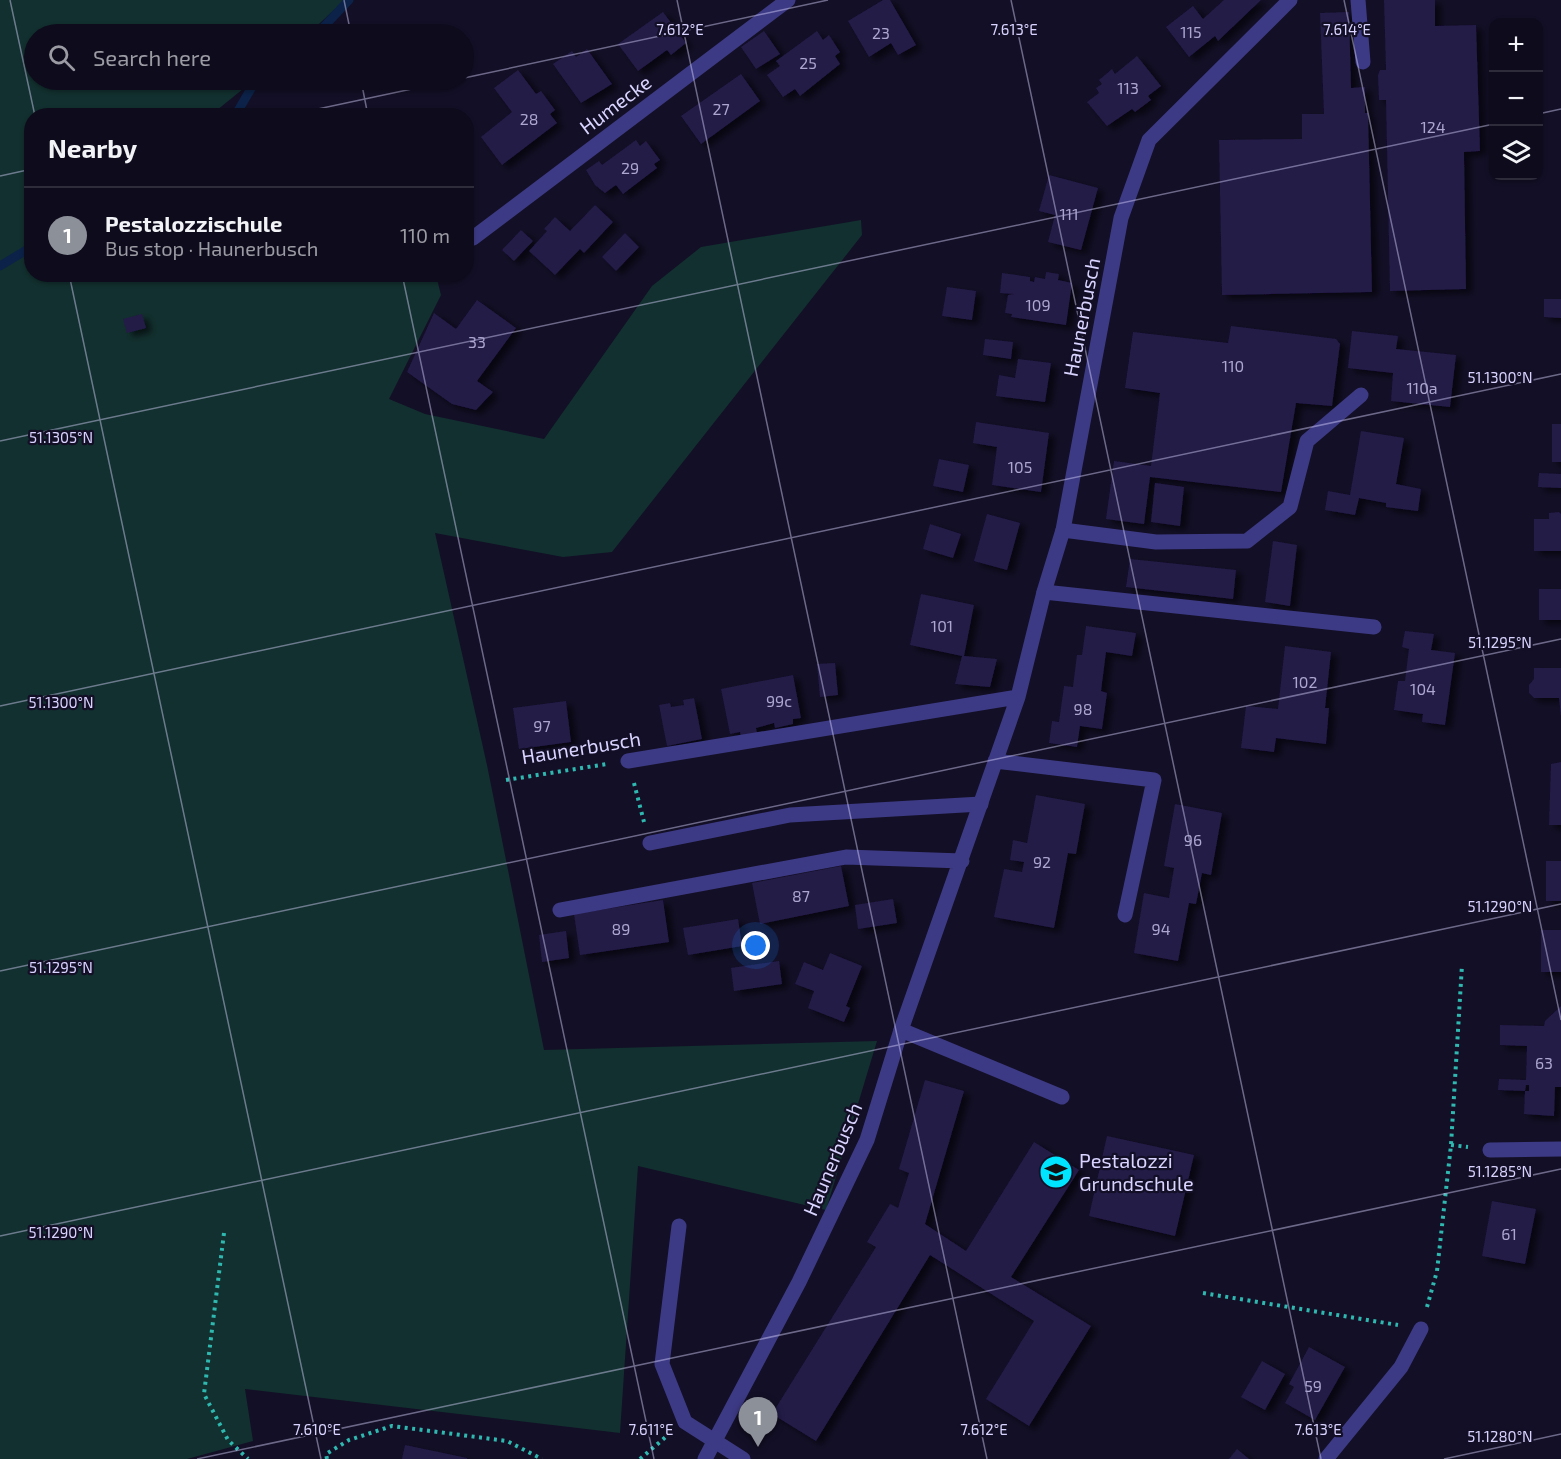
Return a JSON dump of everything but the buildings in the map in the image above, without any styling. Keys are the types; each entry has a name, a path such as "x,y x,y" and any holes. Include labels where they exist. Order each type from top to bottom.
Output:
{"street":[{"name":"Humecke","path":"474,237 788,0"},
{"name":"Haunerbusch","path":"705,1459 799,1282 867,1140 901,1030 1018,697 1044,592 1063,530 1121,218 1149,140 1290,0"},
{"path":"1359,0 1363,62"},
{"path":"1063,530 1156,542 1247,541 1290,507 1307,441 1361,395"},
{"path":"1044,592 1374,627"},
{"name":"Haunerbusch","path":"628,761 1018,697"},
{"path":"995,761 1154,780 1125,915"},
{"path":"650,843 790,815 981,804"},
{"path":"560,910 846,857 962,861"},
{"path":"901,1030 1062,1097"},
{"path":"1490,1150 1561,1149"},
{"path":"680,1226 662,1364 685,1422 743,1459"},
{"path":"1326,1459 1401,1367 1421,1329"}],"path":[{"name":"Haunerbusch","path":"506,780 628,761"},
{"path":"628,761 650,843"},
{"path":"1203,1293 1421,1329 1437,1271 1451,1145 1462,965"},
{"path":"224,1233 204,1394 228,1440 248,1459"},
{"path":"327,1459 326,1454 349,1440 392,1426 507,1441 542,1459"},
{"path":"640,1459 649,1451"}],"green space":[{"path":"0,0 345,0 319,24 24,24 24,90 242,90 220,108 24,108 24,282 438,282 441,295 389,399 425,414 544,439 652,286 701,247 861,220 862,235 612,552 563,557 435,533 487,765 544,1050 877,1041 826,1210 638,1166 620,1433 245,1389 253,1441 187,1459 0,1459"}],"waterway":[{"name":"Humecke","path":"326,24 349,0"},
{"name":"Humecke","path":"240,108 250,90"},
{"name":"Humecke","path":"0,266 24,251"}],"place":[{"name":"Pestalozzi Grundschule","path":"1056,1172"},
{"name":"Pestalozzischule","path":"758,1447"}]}
